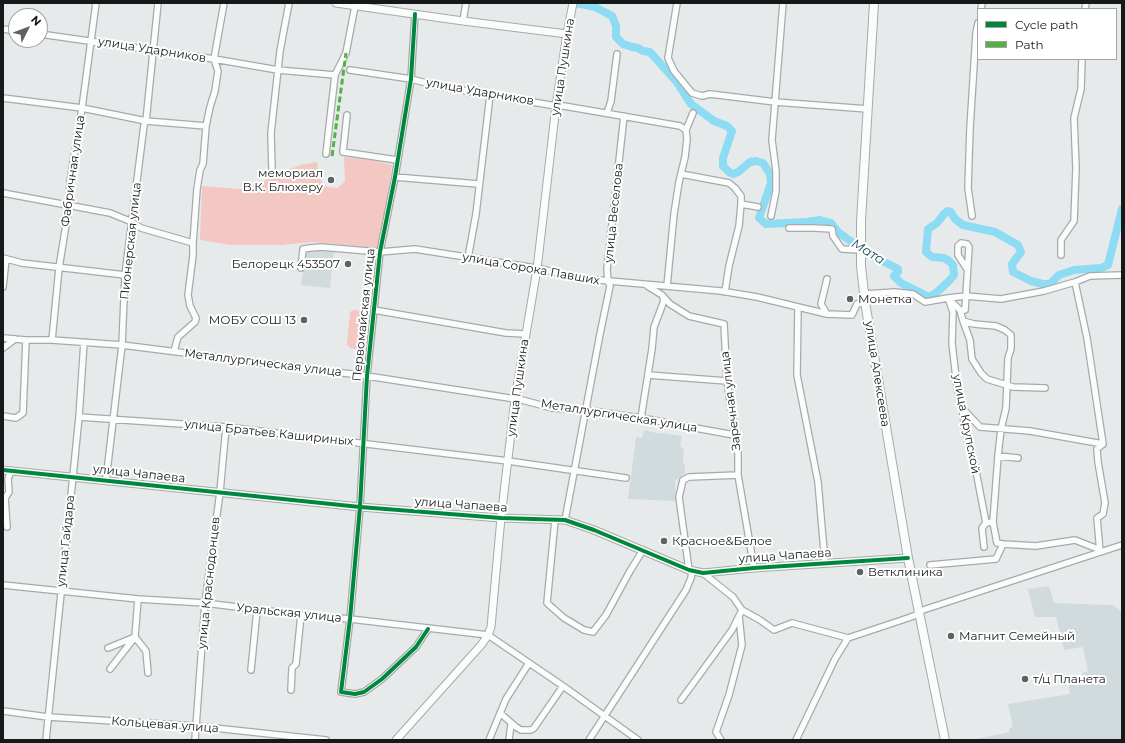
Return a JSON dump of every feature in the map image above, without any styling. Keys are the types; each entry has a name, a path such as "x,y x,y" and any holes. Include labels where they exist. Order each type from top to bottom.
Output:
{"main road":[{"name":"улица Алексеева","path":"874,3 861,249 864,294 908,558 920,611 943,739"}],"street":[{"name":"Фабричная улица","path":"52,340 69,206 70,182 82,108 96,3"},
{"name":"Пионерская улица","path":"106,480 122,345 125,275 144,125 146,120 158,3"},
{"path":"174,351 178,337 195,322 196,318 190,306 188,294 193,255 192,243 197,189 200,170 203,164 206,126 218,71 214,59 224,3"},
{"path":"272,169 272,133 278,70 289,3"},
{"path":"336,3 359,4 463,22 566,34"},
{"path":"463,22 466,3"},
{"name":"улица Пушкина","path":"396,740 452,679 488,635 492,618 501,518 516,399 537,269 566,34 573,3"},
{"path":"677,3 668,58 674,71 692,93 702,96 710,94 776,102 868,109"},
{"path":"771,216 776,191 776,171 772,140 783,3"},
{"path":"326,154 335,75 346,53 359,4"},
{"name":"Первомайская улица","path":"415,14 411,79 395,177 380,252 367,376 360,507 350,619 341,692 354,694 364,692 382,679 416,647 428,629"},
{"path":"972,216 968,188 977,28"},
{"name":"улица Ударников","path":"48,35 214,59 278,70 335,75"},
{"path":"607,113 611,101 617,54"},
{"path":"1061,255 1061,240 1074,221 1076,168 1074,118 1081,89 1082,60"},
{"name":"улица Ударников","path":"350,70 411,79 438,86 490,95 624,116 680,126 686,130"},
{"path":"468,258 476,214 478,184 487,127 490,95"},
{"path":"3,98 82,108 146,120 206,126"},
{"path":"667,286 674,214 685,157 686,130 693,113"},
{"path":"347,115 343,152 397,160"},
{"name":"улица Веселова","path":"565,520 610,286 608,281 608,269 624,116"},
{"path":"681,174 728,183 735,188 740,196 742,204 735,247 729,266 725,292"},
{"path":"395,177 478,184"},
{"path":"3,193 110,213 132,222 141,228 192,243"},
{"path":"742,204 758,207"},
{"path":"789,228 832,229 833,236 842,250 861,249"},
{"name":"улица Сорока Павших","path":"301,268 303,249 321,247 380,252 415,250 537,269 576,278 725,292 828,314 852,315 857,304 865,302"},
{"path":"3,287 5,258 22,263 125,275"},
{"path":"960,310 965,310 967,269"},
{"path":"864,294 895,292 913,294 925,302 966,296 1001,299 1044,292 1090,276 1122,275"},
{"path":"827,279 821,304 828,314"},
{"path":"1075,282 1087,338 1103,444"},
{"name":"Заречная улица","path":"645,284 662,295 670,304 690,316 724,324 727,381 734,435 738,453 738,475 754,568"},
{"path":"641,418 654,327 664,300 662,295"},
{"path":"948,298 960,310 970,340 972,359 981,373 987,378 1013,387 1045,388"},
{"name":"улица Крупской","path":"948,298 953,312 954,358 957,387 965,429 989,522 982,528 984,547"},
{"path":"798,308 796,375 818,482 826,564"},
{"path":"374,310 506,333 526,334"},
{"path":"963,321 974,324 996,326 1010,332 1011,335 1011,349 1008,358 1006,408 989,522 997,543 1036,546 1075,540 1099,551"},
{"name":"Металлургическая улица","path":"3,338 122,345 367,376 516,399 552,408 585,410 641,418 734,435"},
{"path":"3,348 15,339"},
{"path":"3,416 16,418 23,413 26,340"},
{"name":"улица Гайдара","path":"46,740 79,417 84,342"},
{"path":"648,375 727,381"},
{"path":"962,408 980,427 1030,431 1103,444"},
{"name":"улица Братьев Кашириных","path":"79,417 226,427 508,461 626,478"},
{"name":"улица Краснодонцев","path":"195,740 205,603 220,492 226,427"},
{"path":"1099,551 1097,518 1103,514 1105,503 1097,449 1103,444"},
{"path":"998,456 1018,458"},
{"name":"улица Чапаева","path":"3,470 360,507 501,518 565,520 594,530 691,571 703,573 754,568 908,558"},
{"path":"7,527 4,499 9,492 8,479 11,471"},
{"path":"589,740 686,590 691,571 679,497 683,480 689,477 738,475"},
{"path":"555,520 547,603 564,618 584,630 593,632 606,616 643,550"},
{"path":"930,565 996,559 1003,544"},
{"path":"703,573 733,597 742,610 774,630 792,623 848,638 916,615 920,611 1099,551 1122,545"},
{"name":"Уральская улица","path":"3,585 138,599 205,603 488,635 563,686 638,740"},
{"path":"110,669 135,637 138,599"},
{"path":"250,670 257,610"},
{"path":"681,700 732,630 742,610"},
{"path":"291,690 292,668 296,664 301,615"},
{"path":"721,740 716,732 729,695 742,645 739,616"},
{"path":"108,648 135,637"},
{"path":"135,637 146,651 148,673"},
{"path":"796,740 835,659 848,638"},
{"path":"489,740 506,699 529,663"},
{"path":"500,713 511,724 521,730 531,730 534,728 563,686"},
{"name":"Кольцевая улица","path":"3,711 48,717 196,726 326,740"},
{"path":"509,740 511,724"}],"shaded area":[{"path":"344,157 372,160 392,165 379,248 313,242 280,245 231,245 200,240 202,186 250,190 274,175 301,165 317,162 319,178 327,187 338,188 345,181"},
{"path":"309,250 334,250 330,288 301,285 306,253"},
{"path":"353,310 365,311 369,315 366,344 361,350 350,348 347,344 350,312"},
{"path":"644,430 661,434 682,436 680,447 684,448 683,462 685,465 685,473 675,481 676,501 628,499 636,437 642,438"},
{"path":"1049,586 1054,603 1113,605 1122,612 1122,740 971,740 1010,732 1009,728 1013,727 1008,704 1070,694 1068,682 1082,679 1082,673 1088,671 1083,647 1064,650 1056,617 1035,617 1028,589"}],"waterway":[{"name":"Мата","path":"576,3 595,7 612,16 616,26 616,37 623,44 650,52 676,81 691,104 714,121 727,126 732,131 723,158 723,166 729,172 733,174 738,172 750,162 756,161 763,163 770,174 771,183 759,218 766,224 820,220 831,223 838,232 867,253 898,269 898,272 894,276 901,283 929,297 936,293 954,275 953,265 949,261 944,258 932,257 926,252 928,229 937,223 948,211 951,212 955,219 963,225 995,232 1018,245 1021,252 1012,264 1013,272 1031,281 1050,284 1059,275 1074,270 1101,268 1108,265 1122,209"}],"marked path":[{"path":"332,156 346,53"}],"cycle path":[{"path":"415,14 411,79 395,177 380,252 367,376 360,507 350,619 341,692 355,694 364,692 382,679 416,647 428,629"},
{"path":"3,470 360,507 501,518 565,520 594,530 689,570 703,573 754,568 908,558"}],"place":[{"name":"мемориал В.К. Блюхеру","path":"331,180"},
{"name":"Белорецк 453507","path":"348,264"},
{"name":"Монетка","path":"850,299"},
{"name":"МОБУ СОШ 13","path":"304,320"},
{"name":"Красное&Белое","path":"664,541"},
{"name":"Ветклиника","path":"860,572"},
{"name":"Магнит Семейный","path":"951,636"},
{"name":"т/ц Планета","path":"1025,679"}]}
